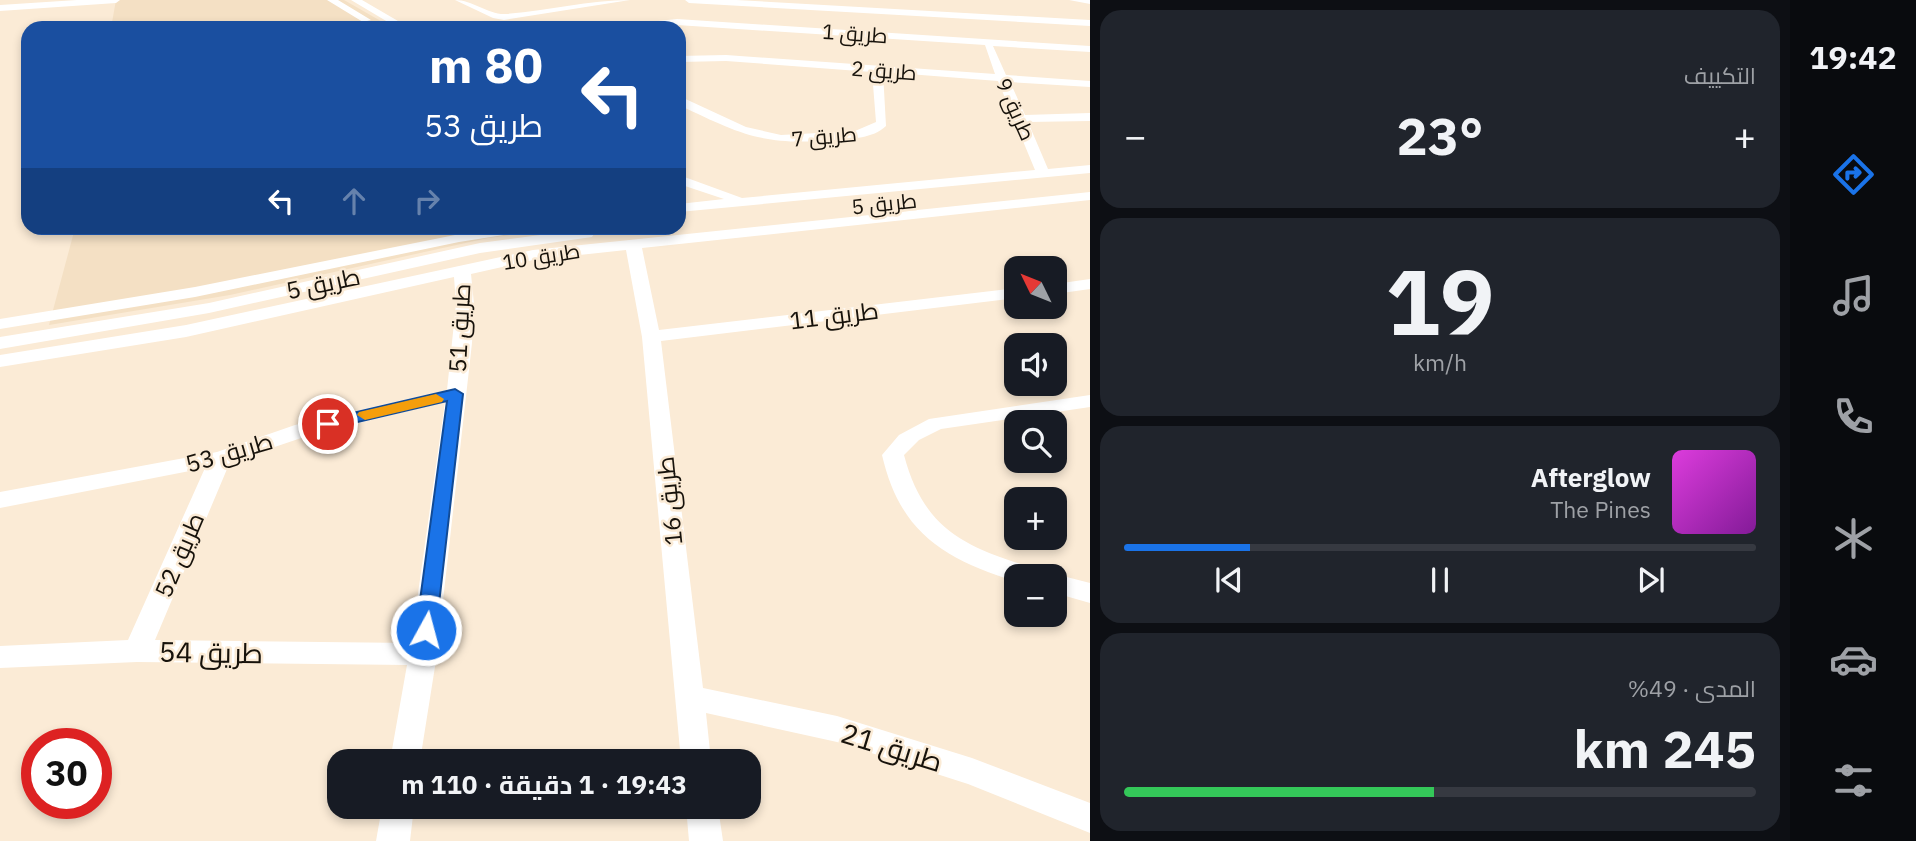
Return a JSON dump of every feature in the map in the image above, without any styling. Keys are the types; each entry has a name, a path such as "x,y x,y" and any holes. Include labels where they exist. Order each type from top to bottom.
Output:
{"street":[{"path":"0,8 116,0"},
{"path":"331,0 368,21"},
{"path":"355,0 392,21"},
{"path":"459,0 500,17 626,0"},
{"path":"563,0 578,6"},
{"path":"689,0 794,3 1090,23"},
{"path":"1073,0 1090,1"},
{"path":"886,11 891,36"},
{"name":"طريق 1","path":"686,23 1090,51"},
{"name":"طريق 1","path":"686,28 1090,51"},
{"name":"طريق 9","path":"989,47 1043,172"},
{"name":"طريق 2","path":"686,59 719,58 1090,84"},
{"name":"طريق 7","path":"686,103 749,132 769,137 793,139 845,135 877,128 882,123 877,70"},
{"path":"1020,119 1090,117"},
{"name":"طريق 5","path":"686,207 1090,169"},
{"path":"686,182 709,191 754,202"},
{"name":"طريق 5","path":"686,223 1090,183"},
{"path":"686,231 1090,196"},
{"name":"طريق 5","path":"0,324 195,292 447,256 500,235"},
{"name":"طريق 5","path":"0,343 196,310 517,243 639,235"},
{"name":"طريق 16","path":"639,235 640,271 651,337 694,749"},
{"path":"0,361 186,331 447,256"},
{"name":"طريق 51","path":"407,749 423,654 463,343 465,304 447,256"},
{"path":"1068,287 1090,284"},
{"name":"طريق 11","path":"651,337 1004,295"},
{"name":"طريق 53","path":"0,500 221,458 303,430 455,394"},
{"path":"1004,568 976,559 932,531 916,516 896,474 893,455 902,441 916,431 936,423 1090,401"},
{"name":"طريق 52","path":"138,651 221,458"},
{"path":"1067,586 1090,593"},
{"name":"طريق 54","path":"0,657 138,651 423,654"},
{"name":"طريق 21","path":"688,697 837,729 972,772 1090,818"},
{"path":"393,841 396,819"},
{"path":"703,819 706,841"}],"shaded area":[{"path":"116,0 344,0 381,21 112,21"},
{"path":"73,235 511,235 230,295 49,325"}],"slow traffic":[{"path":"365,415 436,399"}],"route":[{"path":"328,424 455,394 426,630"}]}
